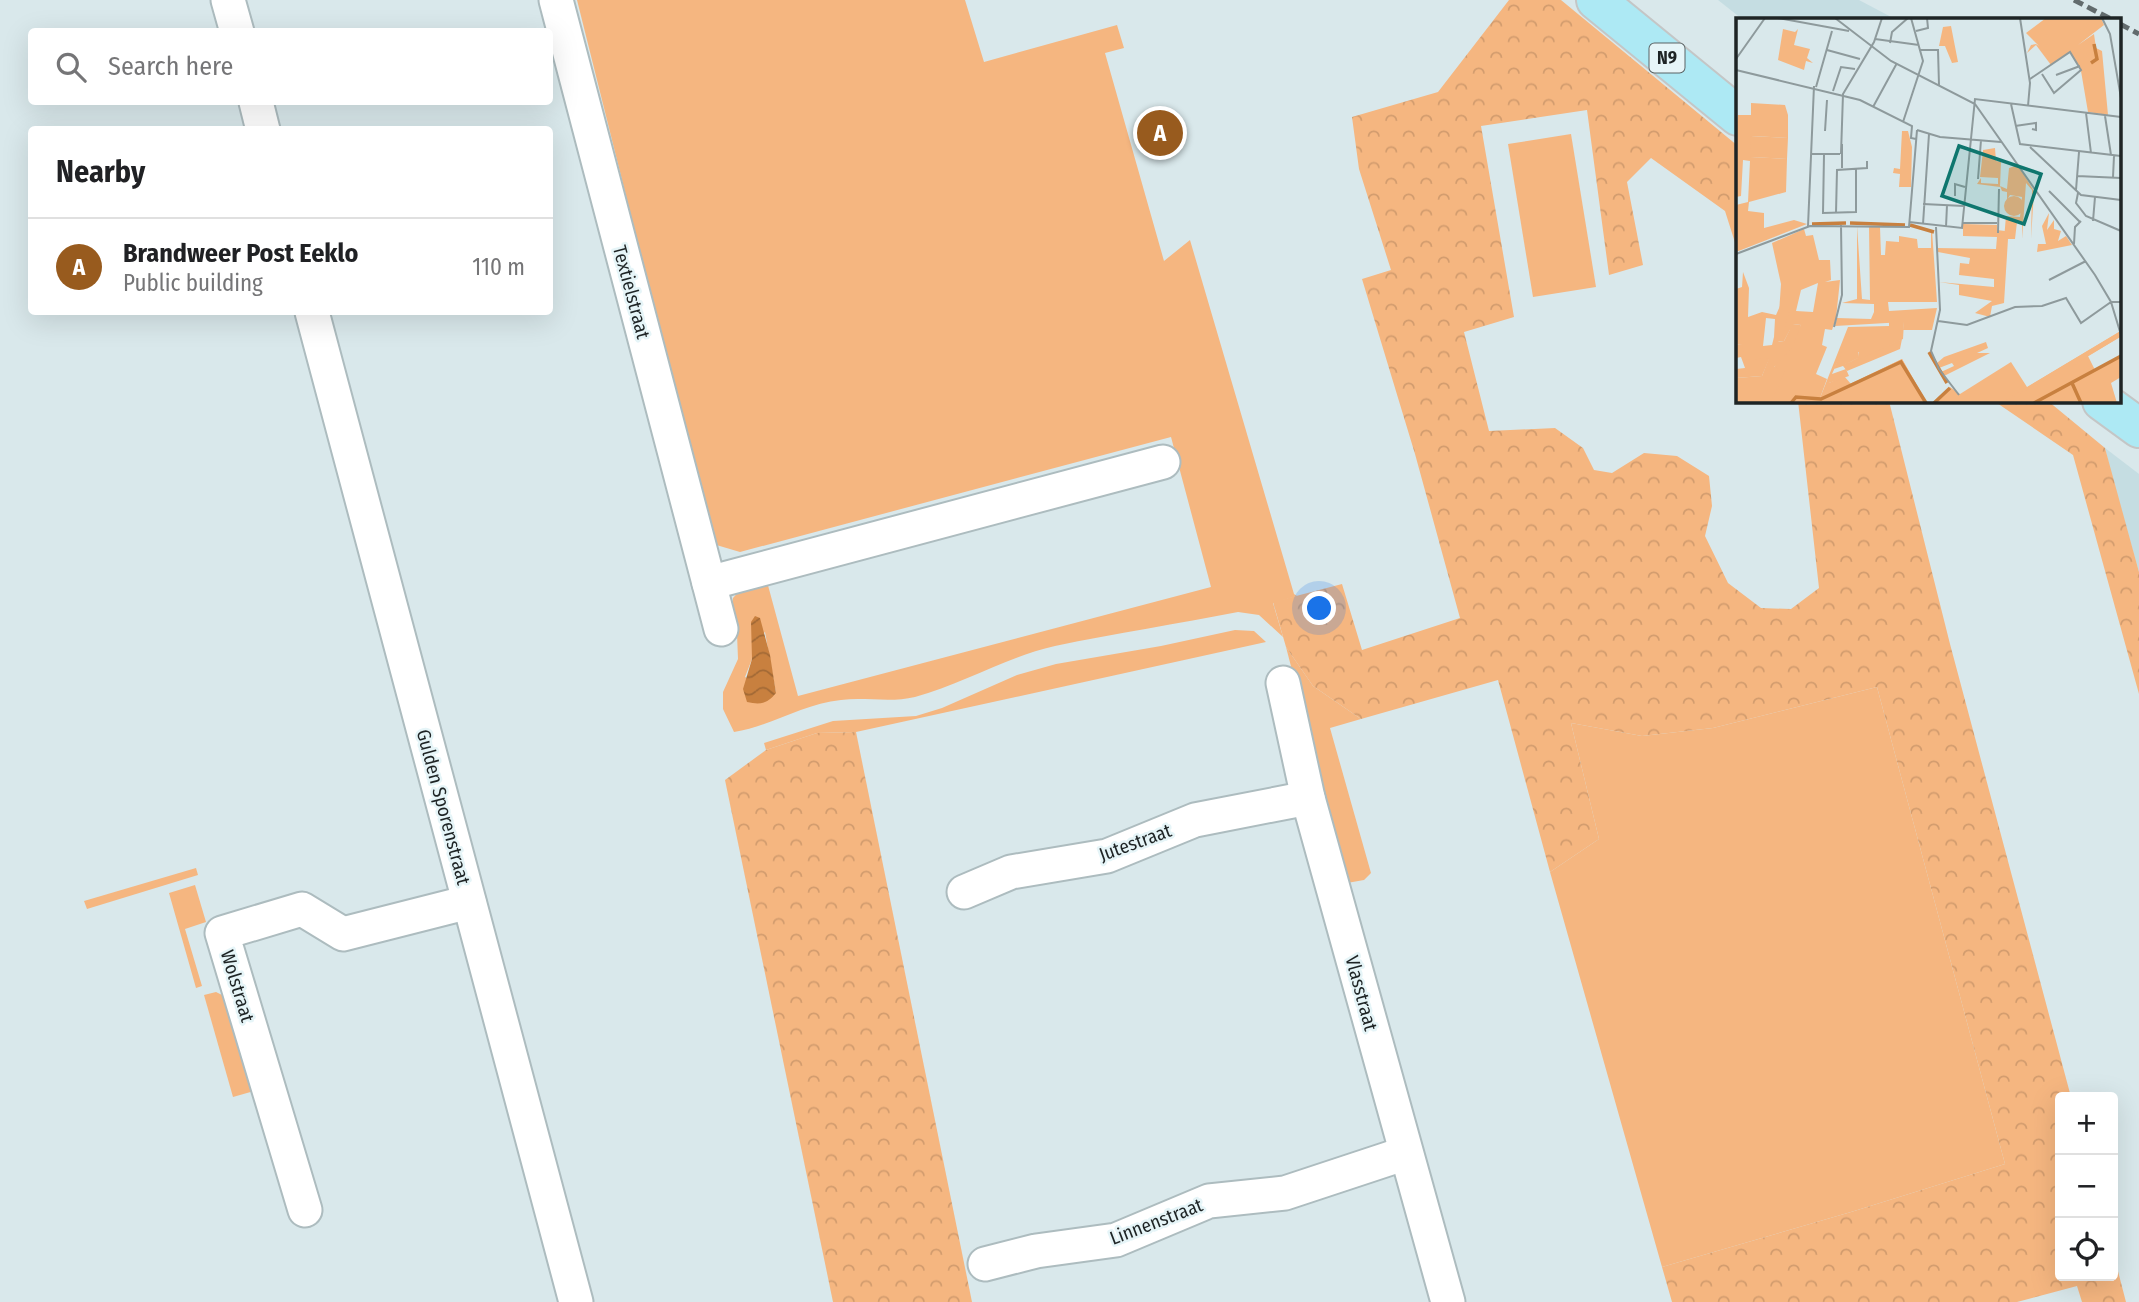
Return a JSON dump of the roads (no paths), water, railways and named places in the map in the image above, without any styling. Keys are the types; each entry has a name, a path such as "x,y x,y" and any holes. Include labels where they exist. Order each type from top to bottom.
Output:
{"main road":[{"name":"N9","path":"1596,0 1736,115"},
{"name":"N9","path":"1638,0 1736,81"},
{"path":"2122,385 2139,397"},
{"path":"2103,402 2139,428"}],"street":[{"path":"228,0 236,28"},
{"name":"Textielstraat","path":"556,0 721,629"},
{"path":"257,105 262,126"},
{"name":"Gulden Sporenstraat","path":"313,315 576,1302"},
{"path":"709,583 1163,462"},
{"name":"Vlasstraat","path":"1283,683 1308,798 1448,1302"},
{"name":"Jutestraat","path":"964,892 1011,872 1107,856 1195,820 1308,798"},
{"name":"Wolstraat","path":"305,1210 222,933 302,909 343,934 469,902"},
{"name":"Linnenstraat","path":"985,1265 1037,1251 1116,1240 1209,1201 1285,1193 1406,1153"}],"water":[{"path":"755,616 760,618 776,693 760,703 747,702 743,689 752,659 751,622"}],"railway":[{"path":"2074,0 2109,18"},
{"path":"2122,25 2139,34"}],"place":[{"name":"Brandweer Post Eeklo","path":"1160,133"}]}
